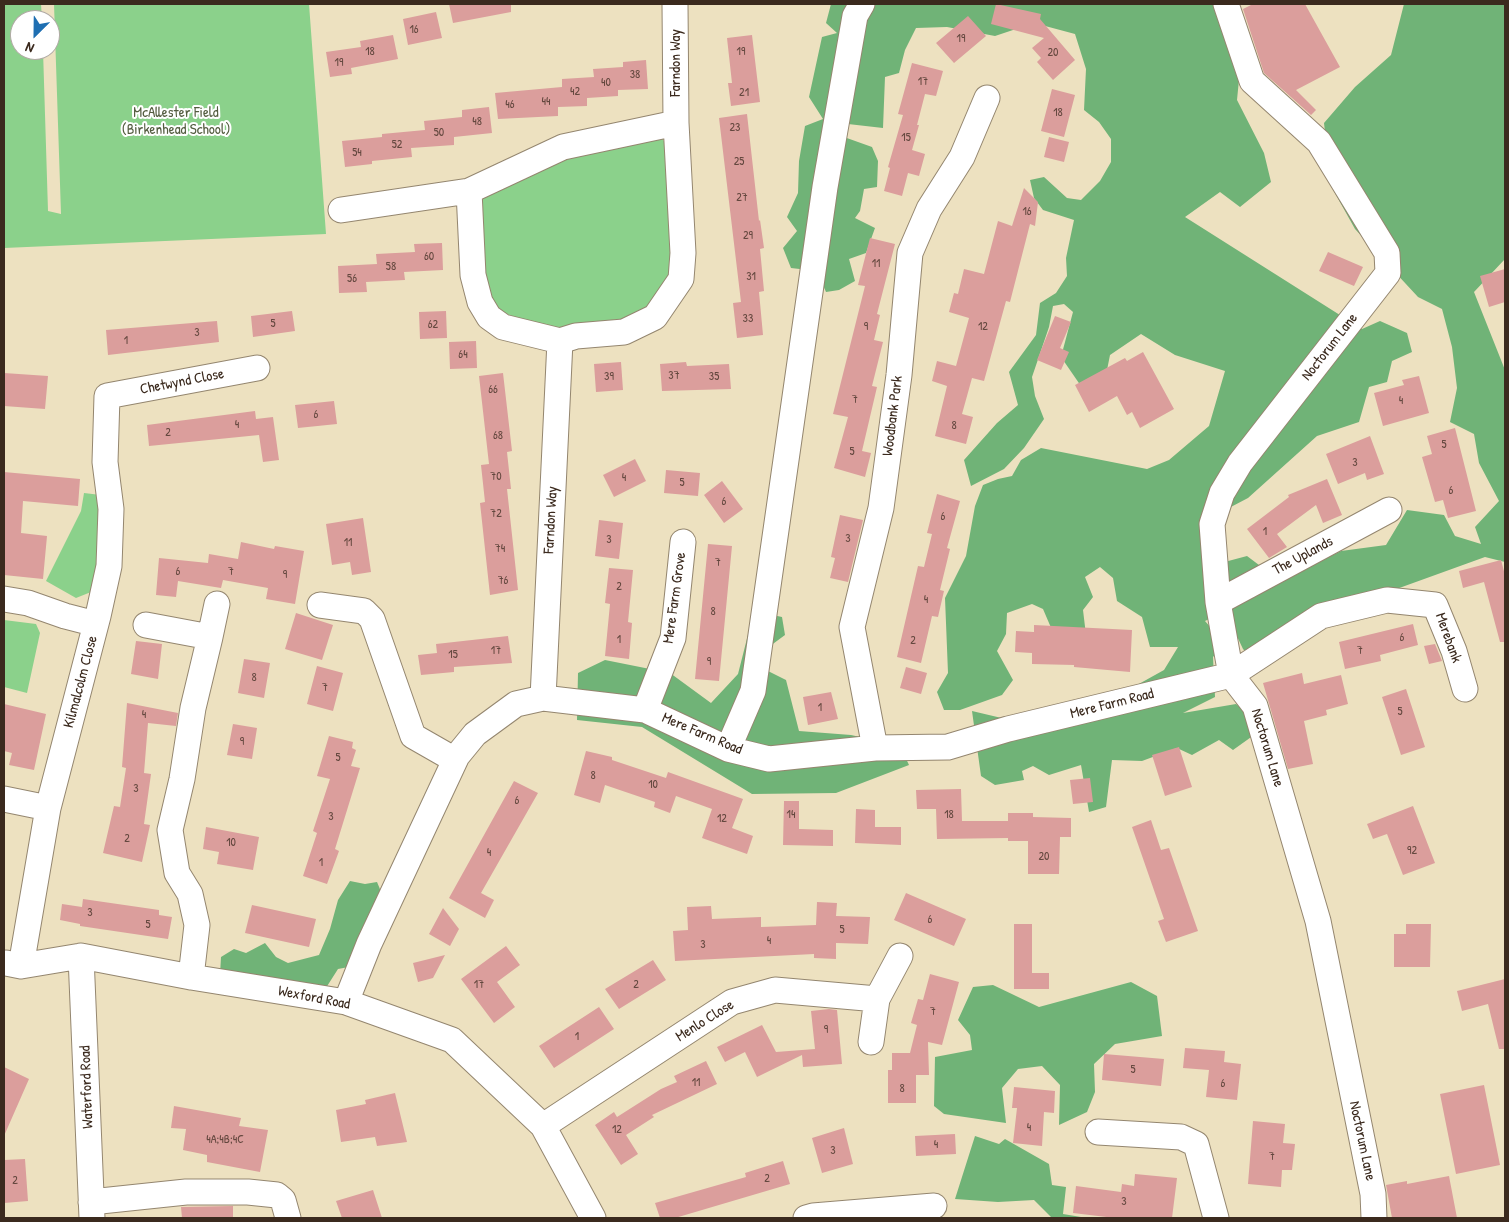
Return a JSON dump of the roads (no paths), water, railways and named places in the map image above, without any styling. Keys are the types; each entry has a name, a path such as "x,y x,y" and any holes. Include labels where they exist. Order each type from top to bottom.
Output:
{"street":[{"name":"Farndon Way","path":"469,191 473,275 480,302 489,317 503,328 560,341 576,336 624,332 654,317 681,279 683,254 676,123 675,4"},
{"path":"728,749 753,691 825,186 854,16 862,4"},
{"name":"Noctorum Lane","path":"1226,4 1252,82 1320,142 1387,253 1388,273 1240,463 1222,493 1212,524 1218,602 1230,675 1255,706 1318,921 1373,1194 1374,1218"},
{"name":"Woodbank Park","path":"875,748 852,627 881,508 899,375 910,253 929,208 962,157 985,97"},
{"path":"341,210 469,191 563,147 676,123"},
{"name":"Farndon Way","path":"543,698 560,341"},
{"name":"Chetwynd Close","path":"107,396 256,368"},
{"name":"Kilmalcolm Close","path":"12,964 48,808 96,624 109,566 111,509 105,462 107,396"},
{"name":"The Uplands","path":"1218,602 1389,510"},
{"name":"Mere Farm Grove","path":"645,710 672,638 683,542"},
{"path":"4,599 28,602 65,616 96,624"},
{"name":"Mere Farm Road","path":"346,1002 370,944 455,760 466,743 488,723 516,704 543,698 645,710 728,749 769,759 875,748 948,747 1008,729 1230,675 1321,616 1387,600"},
{"name":"Merebank","path":"1387,600 1435,605 1454,652 1465,689"},
{"path":"191,977 197,925 190,894 177,873 170,830 182,779 193,708 217,604"},
{"path":"320,605 364,611 372,619 413,736 455,760"},
{"path":"146,625 210,637"},
{"path":"4,799 48,808"},
{"name":"Wexford Road","path":"12,964 81,956 191,977 346,1002 452,1040 543,1126 593,1218"},
{"name":"Waterford Road","path":"81,956 92,1210"},
{"path":"871,1042 877,1000 900,956"},
{"name":"Menlo Close","path":"543,1126 732,1002 775,990 877,1000"},
{"path":"1098,1132 1181,1137 1196,1144 1216,1218"},
{"path":"92,1210 186,1192 248,1192 278,1195 283,1200 288,1218"},
{"path":"806,1218 934,1206"}],"park label":[{"name":"McAllester Field (Birkenhead School)","path":"176,122"}]}
